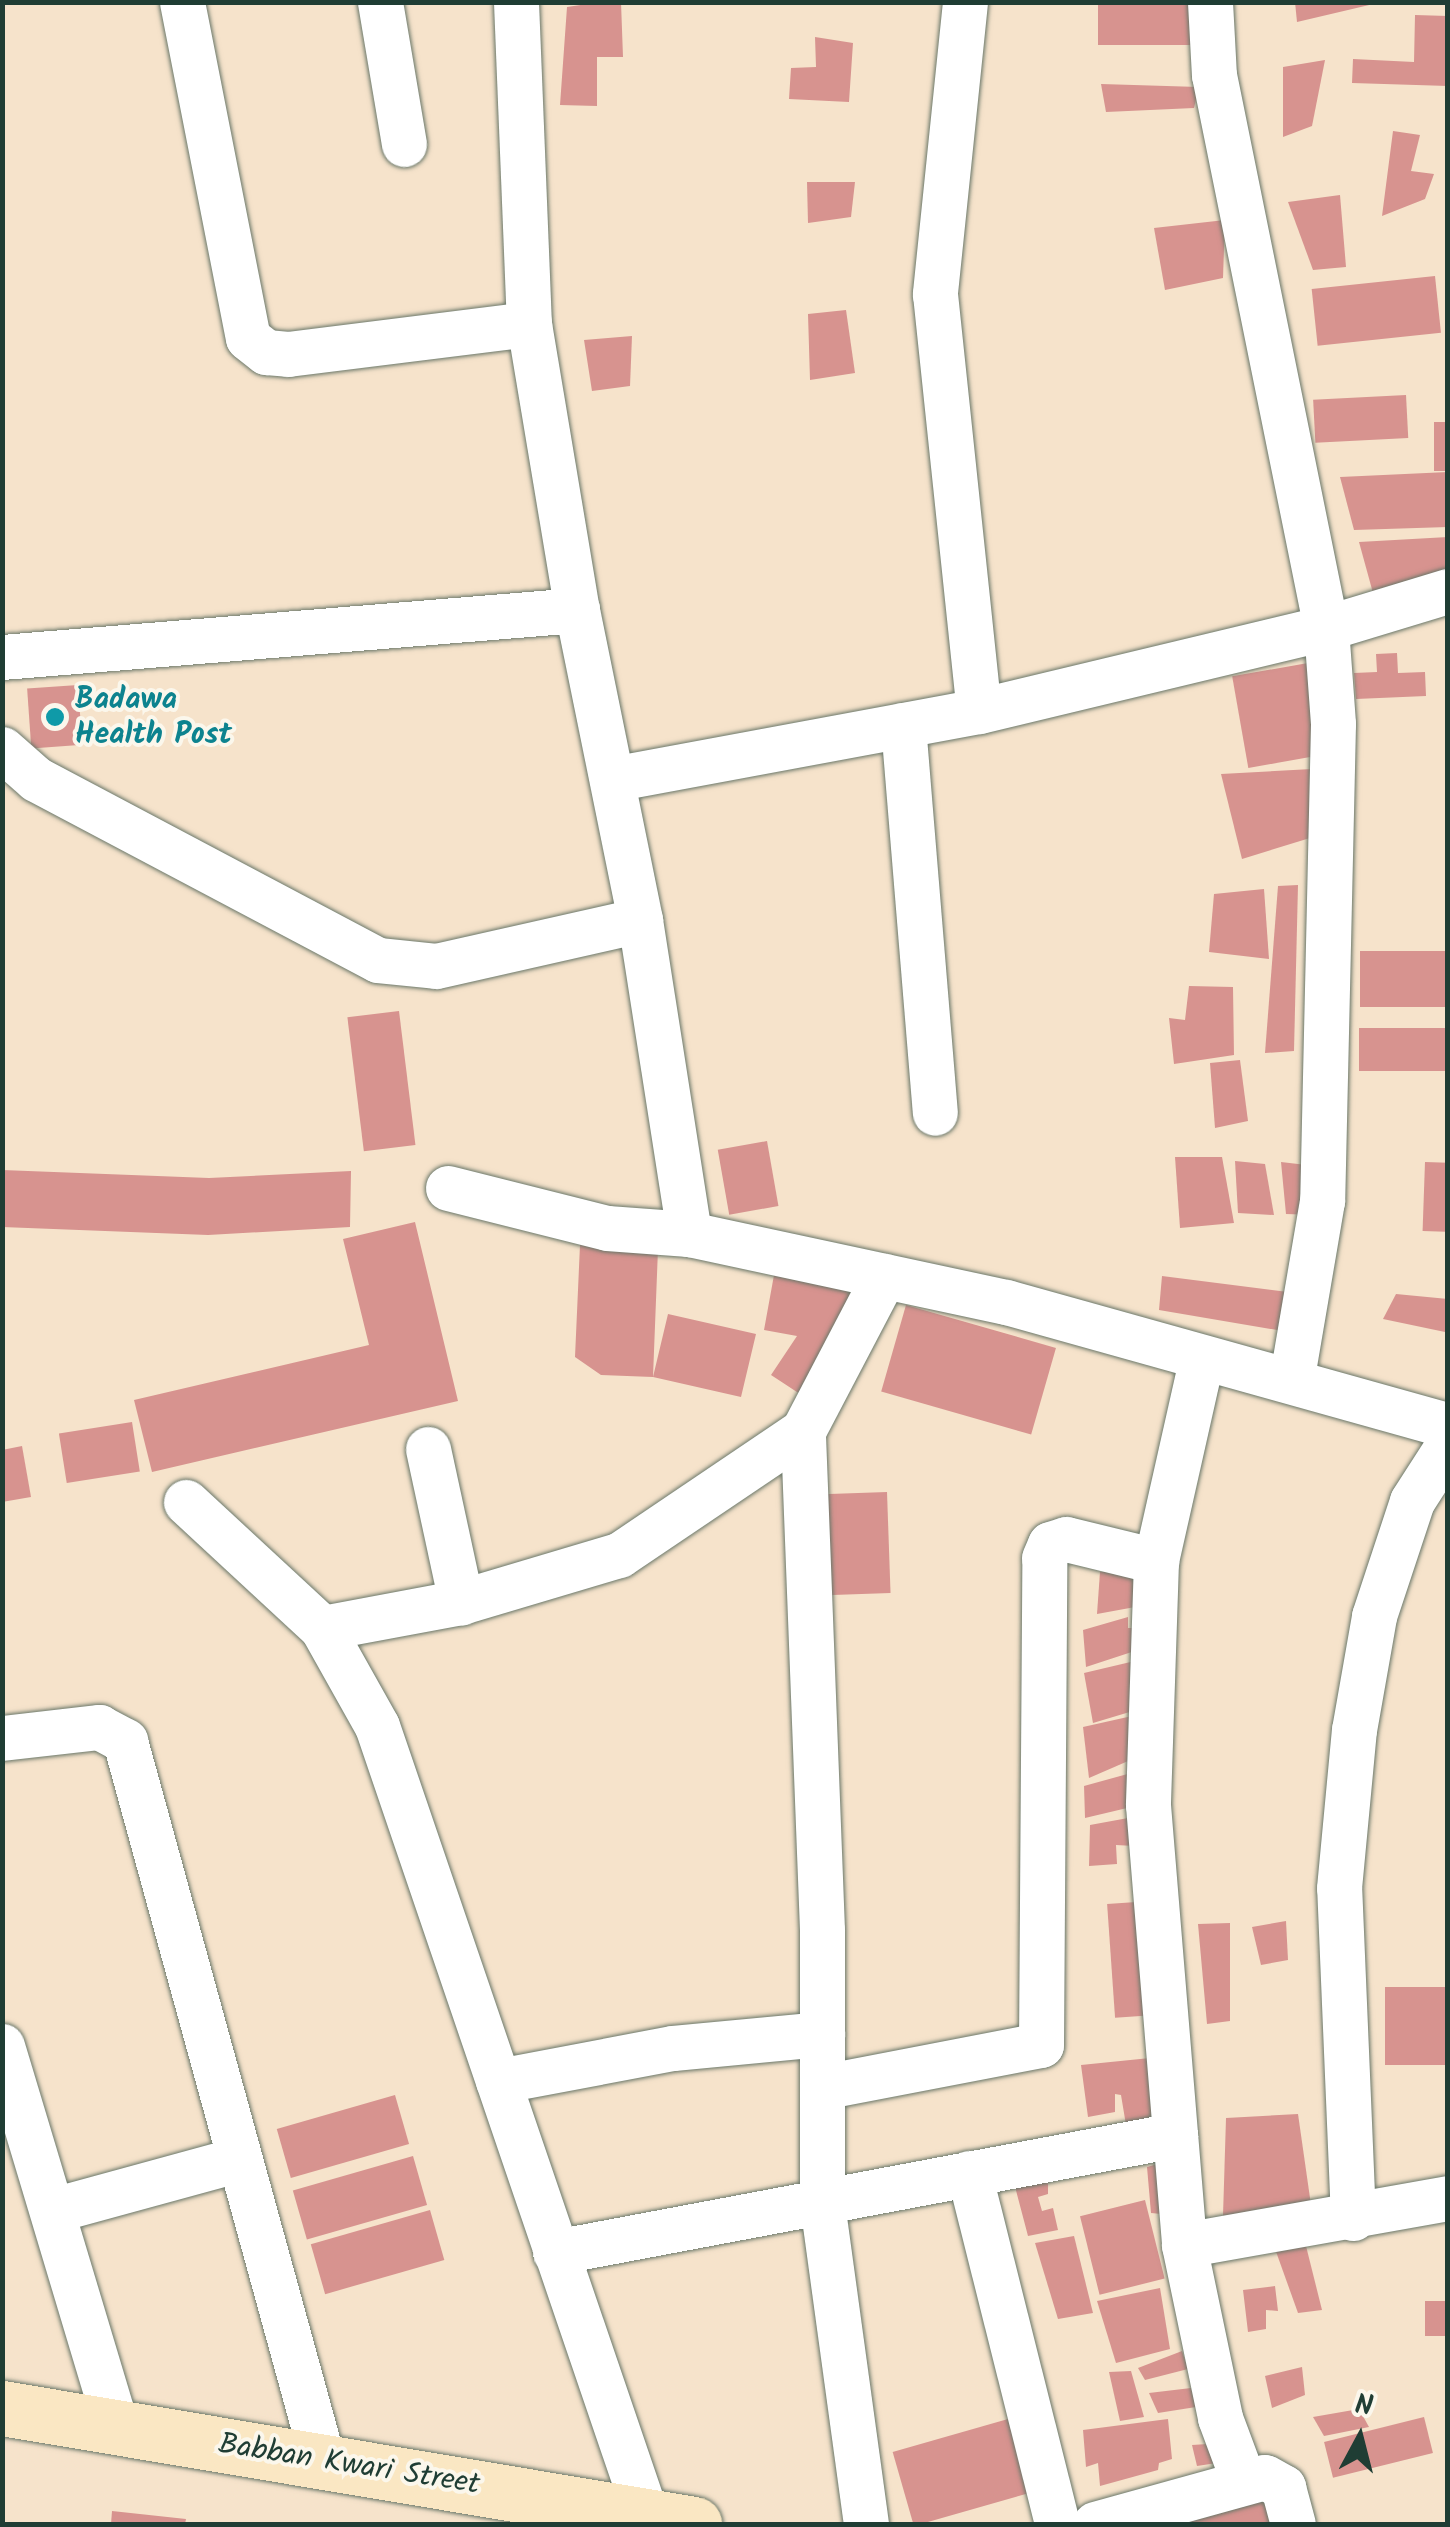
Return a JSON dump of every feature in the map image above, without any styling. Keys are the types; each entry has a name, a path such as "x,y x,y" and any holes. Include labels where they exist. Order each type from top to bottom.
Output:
{"street":[{"path":"182,2 248,338 266,352 288,354 529,324"},
{"path":"380,2 404,144"},
{"path":"516,2 529,324 577,610 640,920 689,1234"},
{"path":"965,2 935,294 978,712"},
{"path":"1210,2 1214,75 1326,628 1333,724 1322,1201 1292,1378"},
{"path":"612,779 978,712 1326,628 1448,590"},
{"path":"2,658 577,610"},
{"path":"903,725 935,1113"},
{"path":"2,750 36,778 378,960 436,966 640,920"},
{"path":"448,1188 607,1228 689,1234 1006,1302 1201,1361 1292,1378 1448,1424"},
{"path":"322,1628 461,1602 619,1555 802,1431 884,1276"},
{"path":"1201,1361 1156,1561 1148,1805 1184,2245 1220,2418 1243,2480"},
{"path":"802,1431 822,2034 822,2202 866,2524"},
{"path":"1353,2218 1340,1888 1354,1730 1374,1616 1430,1508 1448,1445"},
{"path":"428,1450 461,1602"},
{"path":"186,1502 322,1628 377,1726 555,2252 670,2518"},
{"path":"822,2087 1041,2045 1044,1558 1050,1544 1066,1540 1156,1561"},
{"path":"2,1738 99,1727 124,1741 322,2462"},
{"path":"498,2082 673,2048 822,2034"},
{"path":"2,2046 12,2108 53,2210 116,2425"},
{"path":"555,2252 1175,2135"},
{"path":"53,2210 236,2160"},
{"path":"969,2173 1056,2524"},
{"path":"1184,2245 1353,2218 1448,2198"},
{"name":"Babban Kwari Street","path":"2,2408 670,2518"},
{"path":"1095,2524 1243,2480 1275,2479 1284,2486 1293,2524"}],"building":[{"path":"621,2 623,57 597,57 597,106 560,105 567,7"},
{"path":"1098,2 1194,2 1194,45 1098,45"},
{"path":"1295,2 1382,2 1297,22"},
{"path":"1415,15 1448,16 1448,86 1352,83 1353,59 1414,62"},
{"path":"815,37 853,43 849,102 789,99 791,68 816,67"},
{"path":"1325,60 1312,126 1283,137 1283,67"},
{"path":"1101,84 1199,87 1194,108 1106,112"},
{"path":"1393,131 1420,135 1411,171 1434,174 1425,199 1382,216"},
{"path":"807,182 855,182 851,217 808,223"},
{"path":"1340,195 1346,267 1313,270 1288,202"},
{"path":"1225,220 1223,278 1165,290 1154,228"},
{"path":"1435,276 1441,333 1318,346 1312,289"},
{"path":"846,310 855,373 810,380 808,314"},
{"path":"632,336 630,386 592,391 584,340"},
{"path":"1406,395 1408,438 1315,443 1313,400"},
{"path":"1434,422 1448,422 1448,471 1434,471"},
{"path":"1448,472 1448,527 1354,530 1340,477"},
{"path":"1448,537 1448,573 1373,593 1359,542"},
{"path":"1397,653 1398,673 1425,672 1426,696 1356,699 1354,673 1377,672 1376,654"},
{"path":"1308,663 1324,755 1248,768 1232,676"},
{"name":"Badawa Health Post","path":"78,685 82,745 31,748 27,689"},
{"path":"1312,769 1323,834 1242,859 1221,774"},
{"path":"1298,885 1294,1051 1265,1053 1278,886"},
{"path":"1264,889 1269,959 1209,952 1214,894"},
{"path":"1360,951 1448,951 1448,1007 1360,1007"},
{"path":"1189,986 1233,987 1234,1055 1174,1064 1169,1018 1185,1020"},
{"path":"399,1011 415,1145 364,1151 347,1017"},
{"path":"1359,1028 1448,1028 1448,1071 1359,1071"},
{"path":"1240,1060 1248,1121 1215,1128 1210,1063"},
{"path":"767,1141 778,1206 729,1215 718,1150"},
{"path":"1175,1157 1222,1157 1234,1223 1180,1228"},
{"path":"1235,1161 1265,1164 1274,1215 1238,1213"},
{"path":"1281,1162 1315,1166 1315,1215 1286,1214"},
{"path":"1425,1162 1448,1163 1446,1232 1423,1231"},
{"path":"2,1170 209,1178 351,1171 350,1227 208,1235 2,1227"},
{"path":"415,1222 458,1401 152,1472 134,1400 369,1345 343,1239"},
{"path":"580,1245 658,1249 653,1377 601,1375 575,1357"},
{"path":"774,1275 867,1294 800,1394 771,1375 797,1336 764,1330"},
{"path":"1162,1276 1288,1292 1283,1331 1159,1310"},
{"path":"1396,1294 1448,1299 1445,1332 1383,1319"},
{"path":"906,1305 1056,1348 1031,1435 881,1392"},
{"path":"668,1314 756,1334 741,1397 653,1377"},
{"path":"132,1422 140,1471 67,1483 59,1434"},
{"path":"22,1446 31,1497 2,1502 2,1450"},
{"path":"887,1492 891,1593 826,1595 822,1494"},
{"path":"1146,1569 1146,1605 1097,1614 1100,1572"},
{"path":"1128,1617 1128,1628 1148,1628 1147,1647 1086,1667 1083,1630"},
{"path":"1139,1660 1143,1708 1093,1723 1084,1673"},
{"path":"1141,1714 1142,1755 1089,1778 1083,1727"},
{"path":"1142,1770 1144,1804 1085,1818 1084,1786"},
{"path":"1139,1816 1134,1846 1116,1845 1117,1864 1089,1866 1090,1825"},
{"path":"1151,1901 1159,2015 1115,2018 1107,1904"},
{"path":"1286,1921 1288,1960 1261,1965 1252,1927"},
{"path":"1230,1923 1230,2021 1207,2024 1198,1924"},
{"path":"1385,1987 1448,1987 1448,2065 1385,2065"},
{"path":"1150,2058 1158,2122 1126,2125 1121,2095 1115,2094 1115,2112 1088,2117 1081,2065"},
{"path":"395,2095 409,2144 291,2178 277,2129"},
{"path":"1298,2114 1311,2205 1223,2216 1226,2118"},
{"path":"413,2156 427,2205 307,2239 293,2190"},
{"path":"1165,2162 1172,2215 1151,2213 1147,2167"},
{"path":"1048,2175 1048,2194 1038,2197 1042,2211 1053,2208 1058,2230 1028,2236 1013,2179"},
{"path":"1145,2200 1165,2279 1100,2295 1080,2216"},
{"path":"430,2210 444,2260 325,2294 311,2244"},
{"path":"1074,2236 1093,2313 1058,2319 1035,2243"},
{"path":"1305,2242 1322,2310 1298,2313 1274,2246"},
{"path":"1275,2286 1278,2311 1266,2310 1266,2329 1248,2332 1243,2290"},
{"path":"1160,2288 1170,2349 1116,2363 1097,2301"},
{"path":"1425,2301 1448,2301 1448,2336 1425,2336"},
{"path":"1182,2351 1188,2369 1145,2380 1138,2368"},
{"path":"1302,2367 1305,2395 1272,2408 1265,2376"},
{"path":"1131,2371 1144,2417 1120,2421 1109,2372"},
{"path":"1191,2388 1196,2407 1158,2413 1149,2393"},
{"path":"1359,2409 1369,2427 1324,2436 1313,2417"},
{"path":"1424,2417 1433,2453 1333,2478 1324,2442"},
{"path":"1008,2419 1029,2493 913,2524 893,2452"},
{"path":"1168,2419 1172,2459 1159,2463 1158,2470 1100,2486 1098,2463 1086,2467 1083,2430"},
{"path":"1223,2443 1230,2461 1197,2466 1192,2445"},
{"path":"1271,2491 1282,2524 1160,2524"},
{"path":"112,2511 186,2519 185,2524 111,2524"}],"place":[{"name":"Badawa Health Post","path":"55,717"}]}
